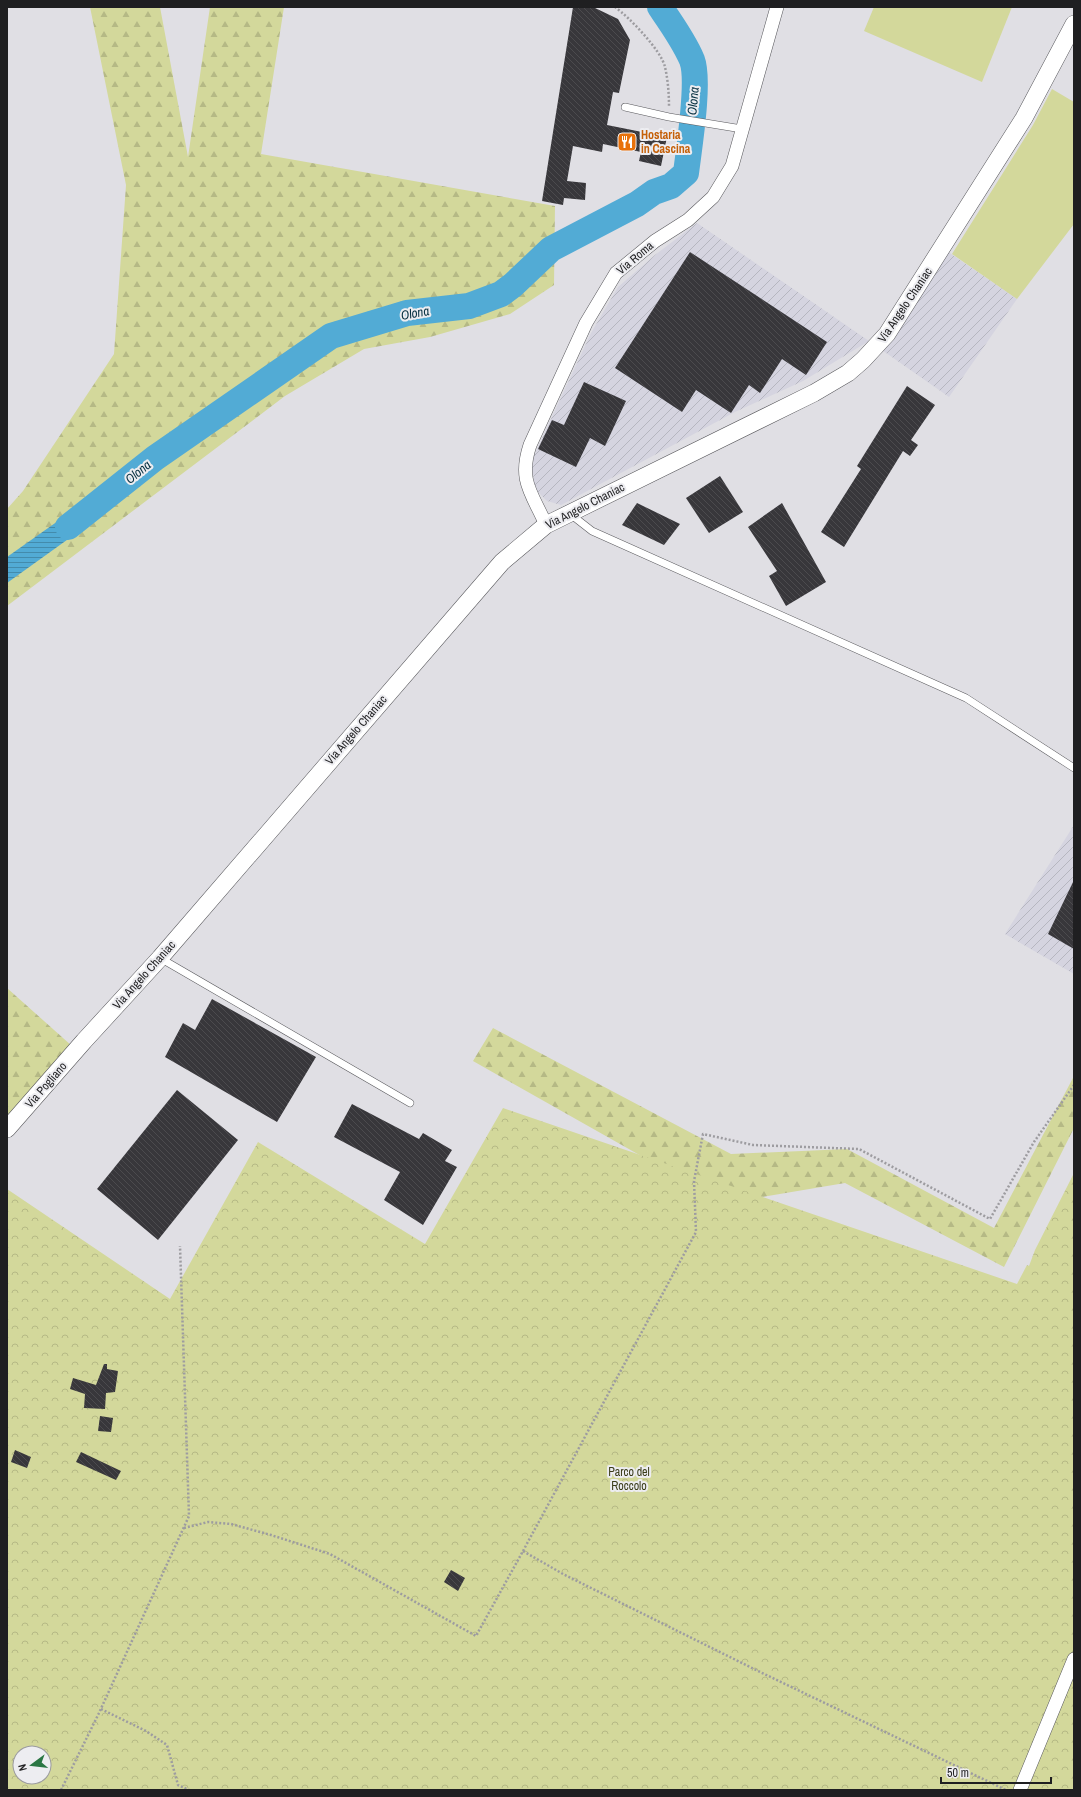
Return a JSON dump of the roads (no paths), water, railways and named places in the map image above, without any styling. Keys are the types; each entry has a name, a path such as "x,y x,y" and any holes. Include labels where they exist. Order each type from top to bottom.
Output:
{"street":[{"name":"Via Roma","path":"546,524 526,484 526,458 586,323 616,273 655,241 688,220 713,197 732,166 777,7"},
{"name":"Via Angelo Chaniac","path":"84,1040 160,958 497,566 546,524 814,393 848,373 863,360 887,334 901,314 1024,118 1074,24"},
{"name":"Via Pogliano","path":"7,1129 84,1040"},
{"path":"1020,1790 1074,1659"}],"lane":[{"path":"625,107 669,117 742,129"},
{"path":"569,513 592,531 966,698 1074,768"},
{"path":"160,958 410,1103"}],"water":[{"path":"86,499 104,511 85,527 7,583 7,557"}],"waterway":[{"name":"Olona","path":"68,527 155,458 331,336 407,313 469,306 501,294 513,285 551,249 637,204 654,192 671,186 686,173 693,115 695,83 694,70 692,60 685,46 660,7"}],"place":[{"name":"Hostaria in Cascina","path":"627,142"}],"park label":[{"name":"Parco del Roccolo","path":"629,1479"}]}
